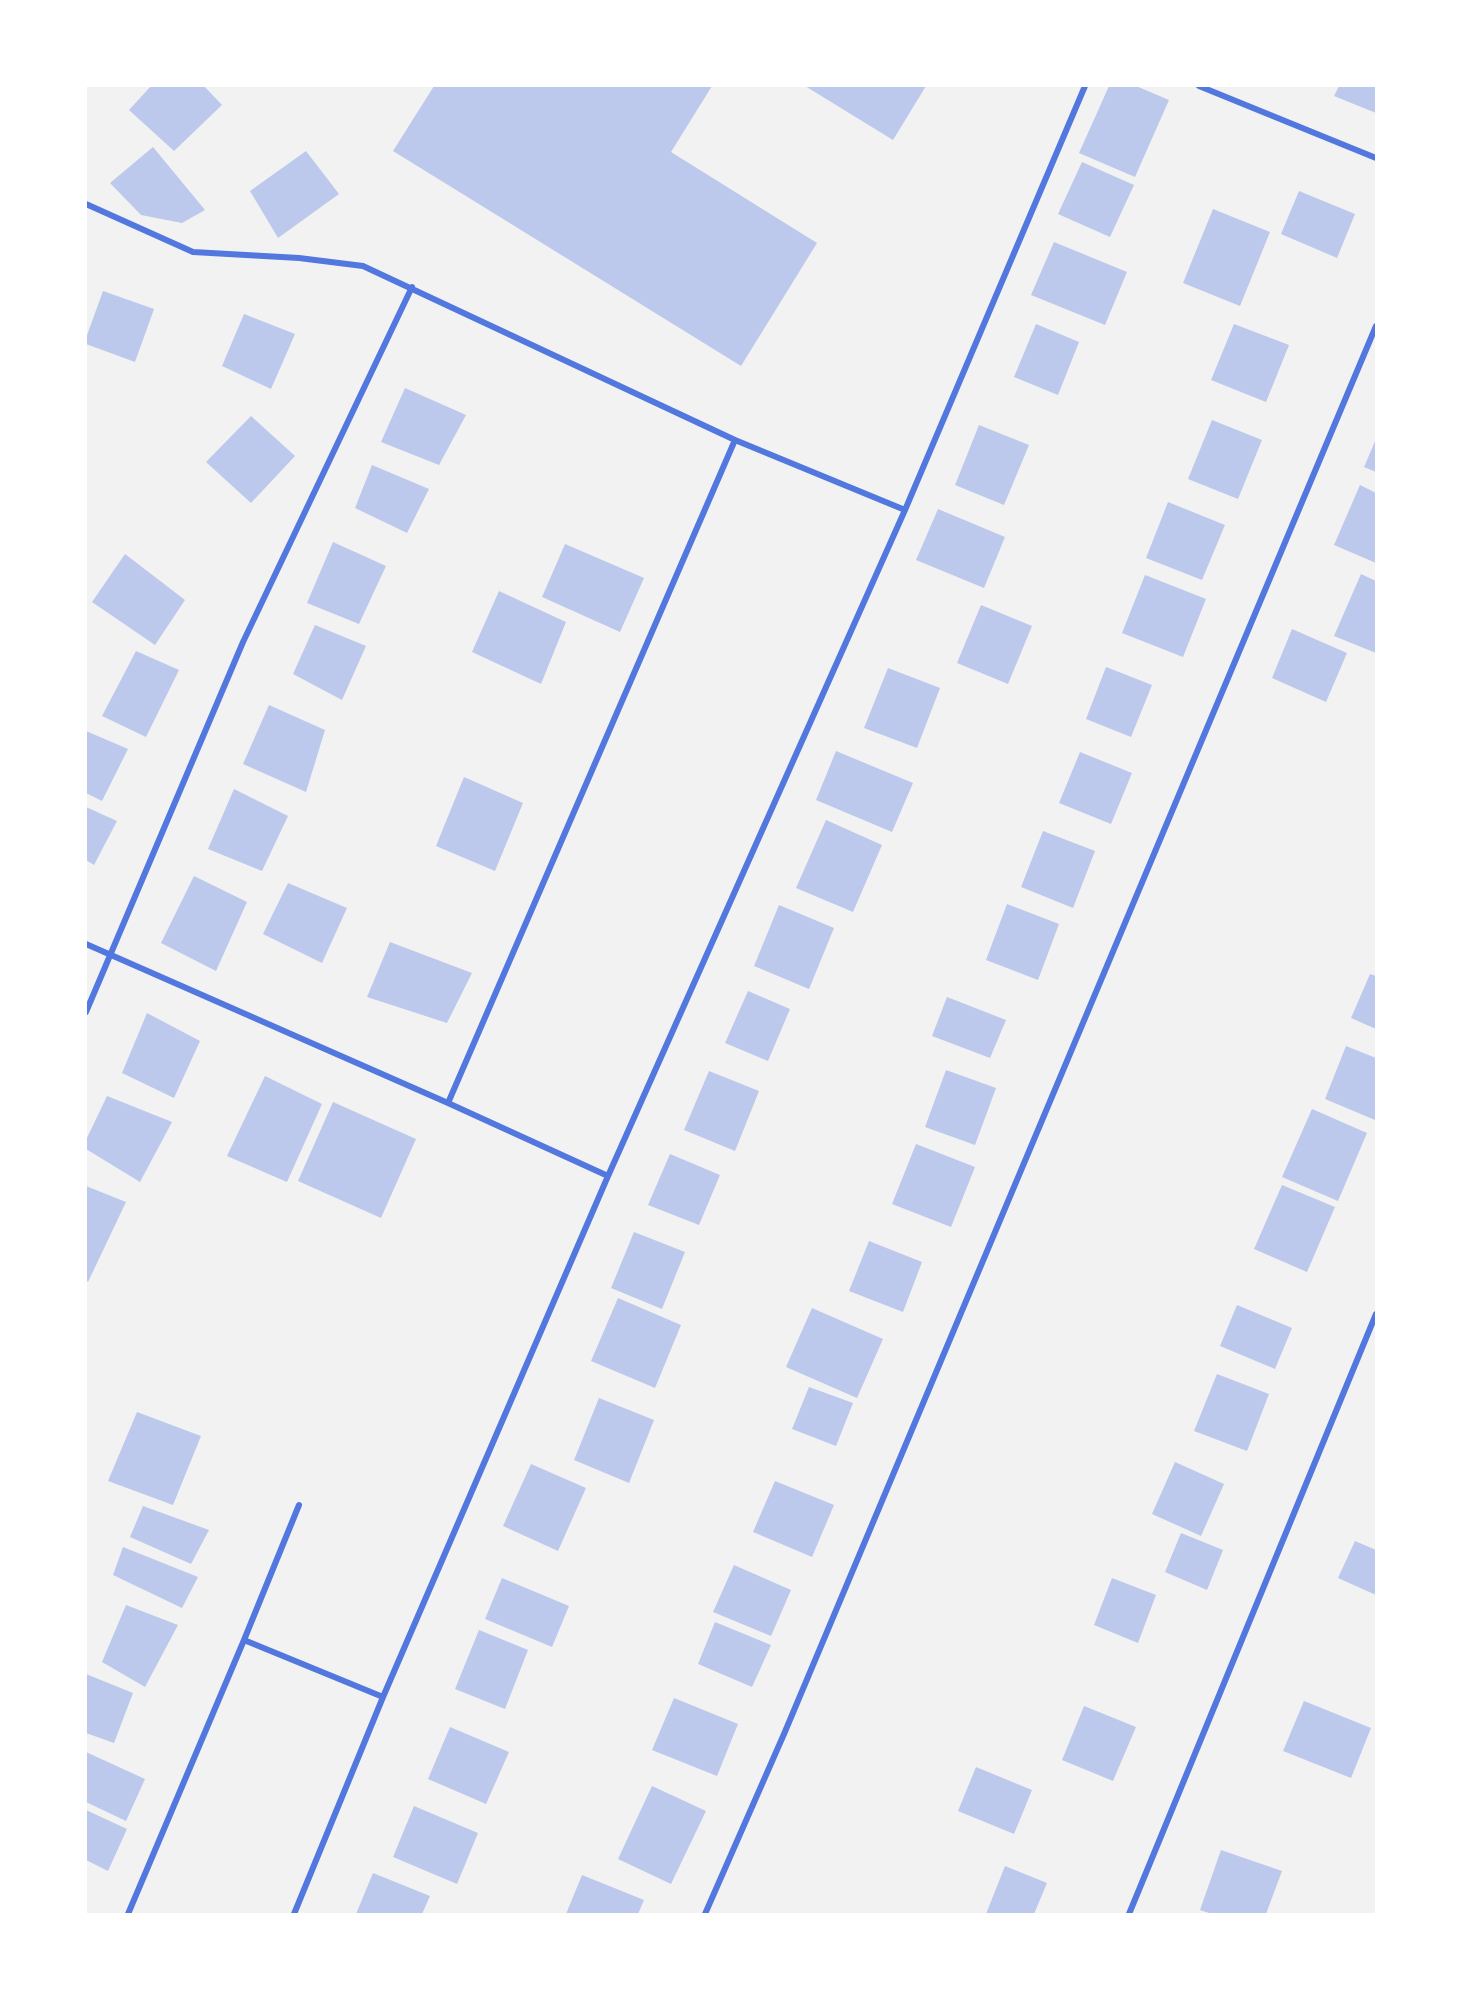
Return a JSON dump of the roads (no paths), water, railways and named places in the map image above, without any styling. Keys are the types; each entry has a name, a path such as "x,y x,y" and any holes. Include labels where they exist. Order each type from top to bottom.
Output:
{"street":[{"path":"294,1914 383,1697 608,1176 905,510 1086,86"},
{"path":"1199,86 1377,158"},
{"path":"86,204 192,252 299,258 363,266 735,440 905,510"},
{"path":"86,1012 243,642 412,287"},
{"path":"705,1914 794,1712 1377,326"},
{"path":"448,1103 735,440"},
{"path":"86,944 608,1176"},
{"path":"1129,1914 1377,1314"},
{"path":"128,1914 299,1505"},
{"path":"244,1640 383,1697"}]}
